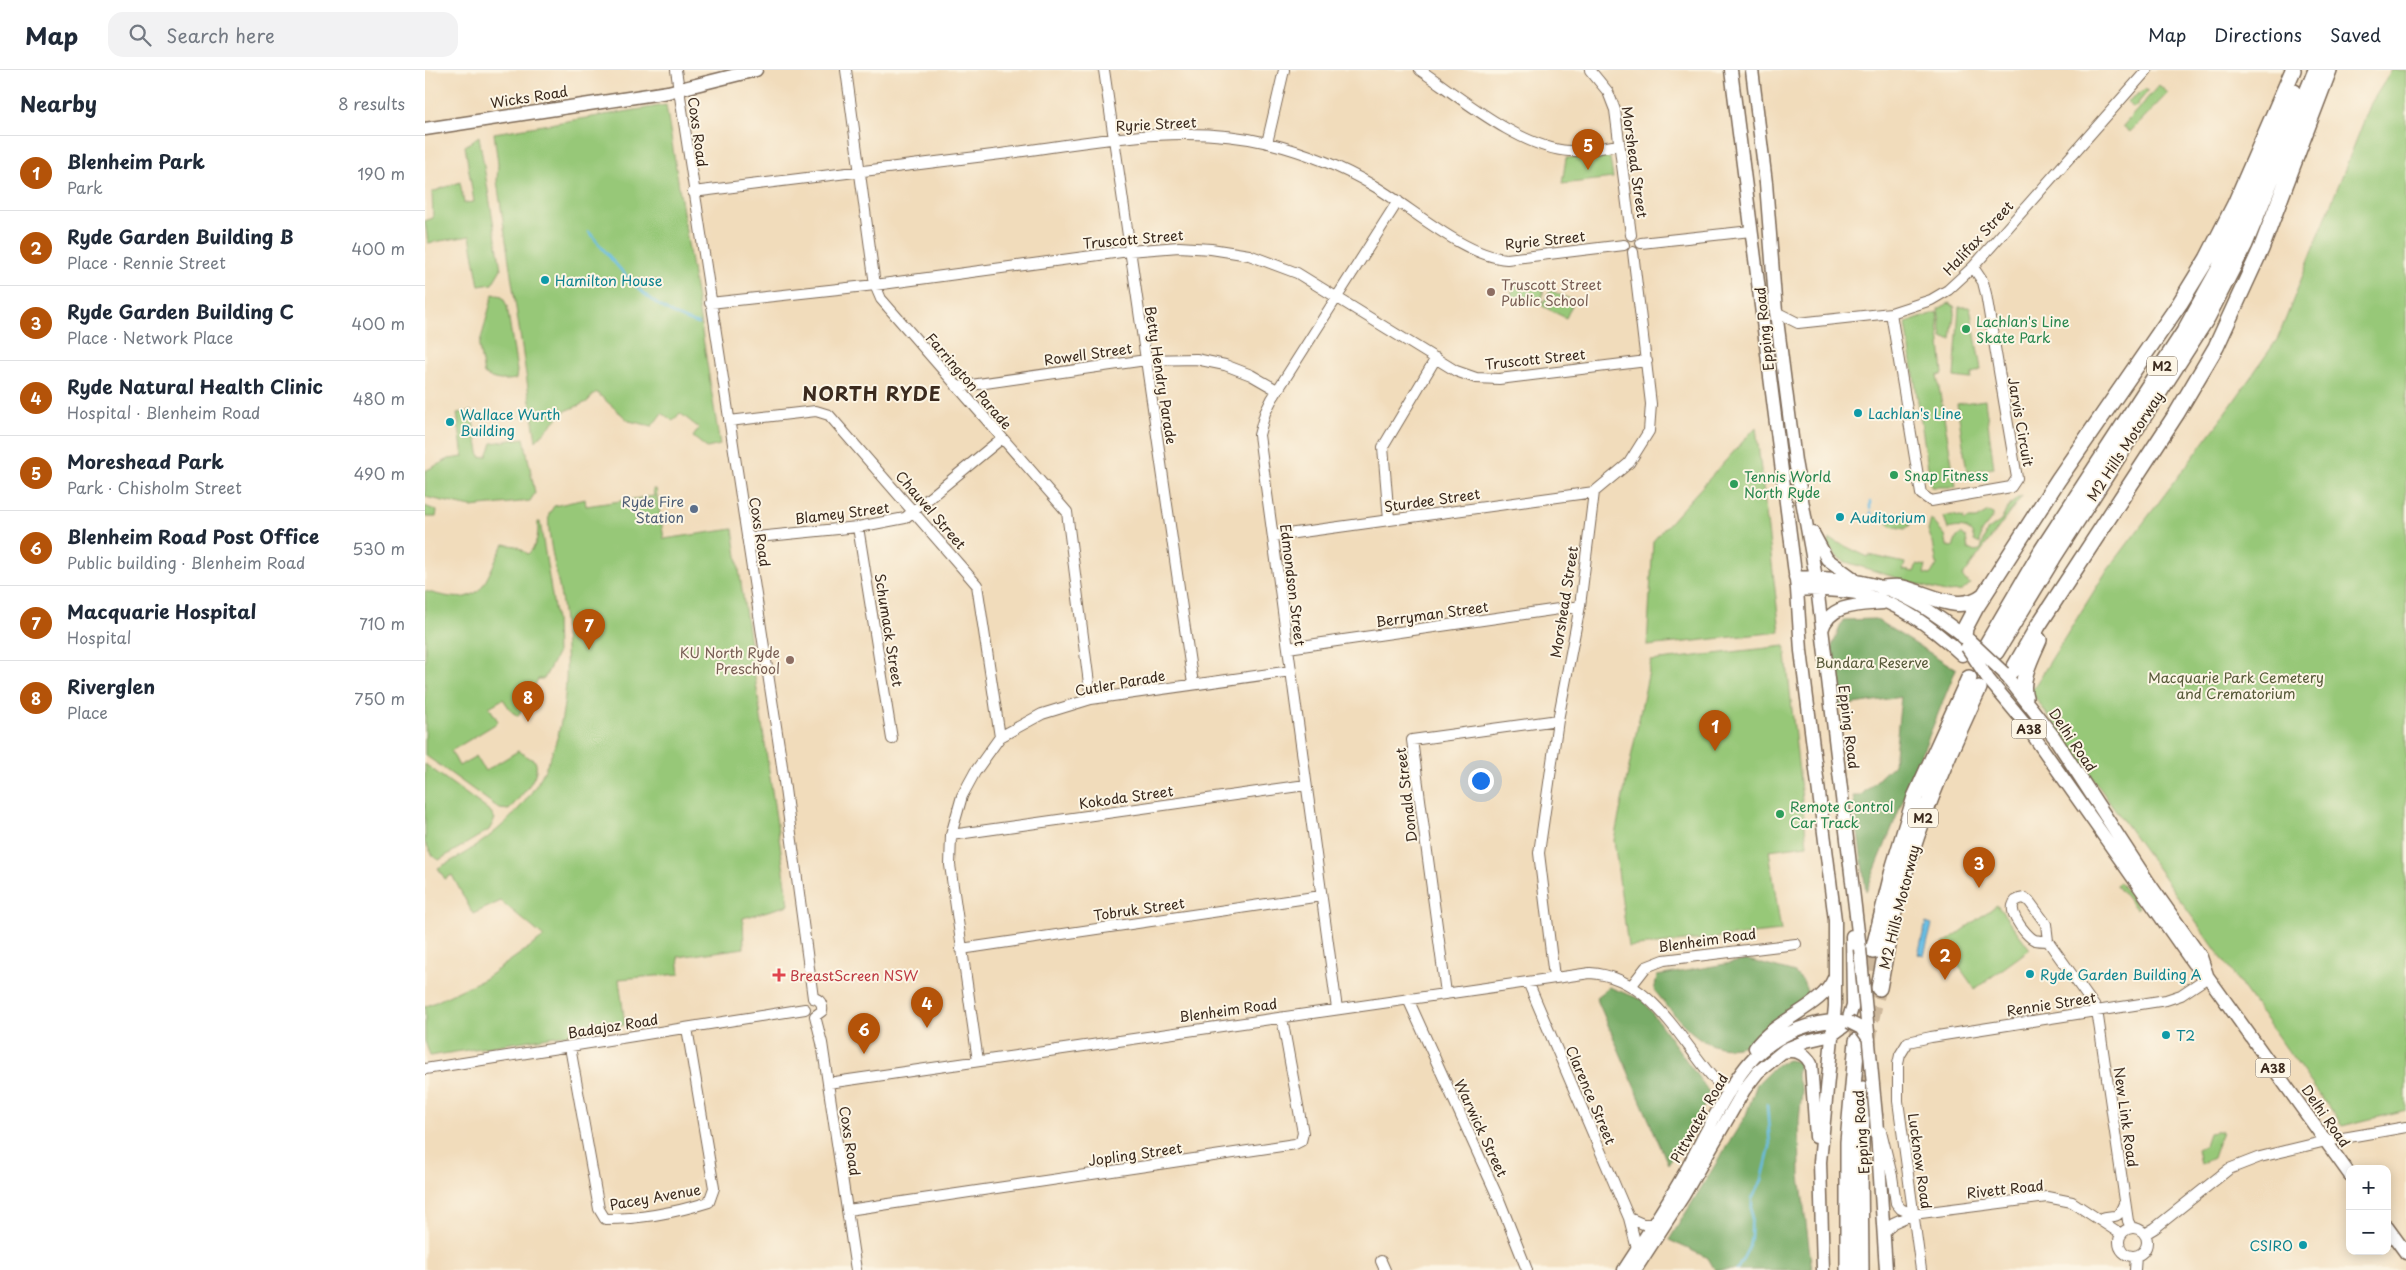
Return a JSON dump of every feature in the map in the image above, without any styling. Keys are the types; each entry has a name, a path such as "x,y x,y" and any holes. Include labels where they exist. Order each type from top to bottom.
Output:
{"highway":[{"path":"1966,645 1970,619 1985,594 2058,480 2180,303 2207,259 2235,204 2293,70"},
{"name":"M2 Hills Motorway","path":"2303,70 2255,192 2219,269 2184,332 2042,550 1992,648 2048,566 2185,354 2215,303 2252,227 2316,70"},
{"path":"1992,680 2014,668 2177,413 2216,347 2261,249 2329,70"},
{"path":"2025,697 2023,689 2024,680 2035,649 2071,577"},
{"path":"1885,595 1901,587 1933,599 1960,604 1973,602 1985,594"},
{"name":"M2 Hills Motorway","path":"1866,950 1915,798 1992,680"},
{"name":"M2 Hills Motorway","path":"1879,988 1891,925 1918,832 1954,740 1992,680"},
{"path":"1848,1270 1847,1151 1863,1040"},
{"path":"1861,1270 1860,1165 1863,1090"}],"main road":[{"name":"Wicks Road","path":"425,129 679,89 756,70"},
{"name":"Epping Road","path":"1731,70 1796,583 1801,651 1835,920 1836,971 1844,1023 1832,1035 1820,1162 1823,1270"},
{"name":"Epping Road","path":"1752,70 1766,183 1776,312 1795,461 1817,584 1842,789 1851,888 1866,950 1863,1040 1876,1116 1887,1270"},
{"path":"1805,520 1827,559 1838,569 1885,595 1920,622 1966,645"},
{"path":"1796,583 1817,584 1859,581"},
{"path":"1817,584 1858,594 1885,595 1919,605 1966,645 1992,680"},
{"path":"1822,630 1828,618 1845,608 1885,595"},
{"name":"Delhi Road","path":"1992,680 2025,697 2053,736 2149,883 2201,956 2207,977"},
{"name":"Delhi Road","path":"1992,680 2110,842 2193,963 2207,977 2346,1169"},
{"path":"1851,888 1853,1006 1844,1023 1861,1028 1863,1040"},
{"path":"1748,1065 1752,1053 1768,1034 1827,992 1836,971"},
{"name":"Pittwater Road","path":"1635,1270 1683,1196 1748,1065 1760,1051 1781,1037 1804,1026 1844,1023"},
{"name":"Pittwater Road","path":"1624,1270 1735,1094 1779,1053 1799,1043 1832,1035"},
{"path":"1779,1053 1790,1050 1797,1051 1807,1057 1811,1064 1820,1162"},
{"path":"2391,1232 2406,1253"}],"street":[{"name":"Coxs Road","path":"676,70 693,192 781,759 813,998"},
{"name":"Farrington Parade","path":"846,70 875,285 881,299 1001,439 1067,512 1091,699"},
{"name":"Betty Hendry Parade","path":"1104,70 1193,684"},
{"path":"1267,143 1283,70"},
{"path":"1421,70 1518,136 1544,146 1569,151 1619,145"},
{"name":"Morshead Street","path":"1590,70 1602,83 1612,101 1631,235"},
{"name":"Halifax Street","path":"1776,312 1798,322 1891,313 1931,300 1948,290 1973,266 2147,70"},
{"name":"Ryrie Street","path":"693,192 1114,140 1187,134 1267,143 1345,172 1398,201 1474,250 1495,258 1507,259 1624,245"},
{"name":"Edmondson Street","path":"1337,1008 1259,435 1265,413 1277,390 1398,201"},
{"path":"1641,243 1751,231"},
{"path":"1631,235 1636,236 1641,243 1638,250 1633,252 1628,251 1624,245 1626,238 1631,235"},
{"name":"Truscott Street","path":"711,303 875,285 1129,251 1179,247 1249,255 1297,273 1463,374 1487,380 1647,361"},
{"path":"1593,492 1629,463 1649,430 1651,404 1633,252"},
{"name":"Jarvis Circuit","path":"1891,313 1921,494 1931,501 2011,487 2017,478 2017,472 1986,294 1973,266"},
{"path":"1389,520 1383,447 1436,358"},
{"name":"Rowell Street","path":"957,387 1146,360 1196,359 1225,365 1251,375 1277,390"},
{"name":"Chauvel Street","path":"729,420 822,412 836,421 977,584 1000,737"},
{"name":"Blamey Street","path":"747,538 858,527 905,518 915,513 1001,439"},
{"name":"Morshead Street","path":"1555,977 1539,853 1558,720 1579,606 1593,492"},
{"name":"Sturdee Street","path":"1273,536 1593,492"},
{"name":"Schumack Street","path":"858,527 892,738"},
{"name":"Berryman Street","path":"1288,648 1579,606"},
{"name":"Cutler Parade","path":"978,1061 950,865 951,835 962,796 975,772 1000,737 1042,714 1091,699 1291,671"},
{"name":"Donald Street","path":"1446,993 1412,740 1558,720"},
{"name":"Kokoda Street","path":"951,835 1306,785"},
{"name":"Tobruk Street","path":"961,949 1321,896"},
{"path":"2048,941 2097,1010"},
{"name":"Blenheim Road","path":"1632,985 1646,967 1664,960 1796,944"},
{"name":"Blenheim Road","path":"827,1083 1282,1018 1337,1008 1594,973 1613,976 1632,985 1649,998 1713,1078 1735,1094"},
{"name":"Rennie Street","path":"1900,1055 1908,1042 1914,1040 2174,998 2187,992 2207,977"},
{"name":"Clarence Street","path":"1528,982 1629,1218 1637,1249"},
{"path":"813,998 819,1000 822,1005 822,1011 815,1016 809,1014 805,1009 806,1002 813,998"},
{"name":"Warwick Street","path":"1408,999 1500,1202 1527,1270"},
{"name":"Badajoz Road","path":"425,1069 805,1009"},
{"name":"New Link Road","path":"2097,1010 2128,1221 2131,1227"},
{"name":"Coxs Road","path":"815,1016 848,1210 856,1270"},
{"name":"Jopling Street","path":"848,1210 1295,1144 1301,1141 1303,1133 1282,1018"},
{"name":"Pacey Avenue","path":"570,1047 599,1209 605,1219 639,1216 694,1207 709,1202 714,1188 687,1028"},
{"name":"Lucknow Road","path":"1900,1055 1897,1071 1898,1102 1921,1270"},
{"path":"1876,1116 1892,1176 1896,1203 1901,1209 1913,1214"},
{"path":"2145,1234 2229,1169 2261,1157 2326,1141 2406,1127"},
{"name":"Rivett Road","path":"1884,1233 1893,1223 1913,1214 2047,1197 2072,1202 2121,1234"},
{"path":"2099,1219 2115,1218 2125,1201"},
{"path":"1629,1218 1643,1224 1652,1224"},
{"path":"2135,1270 2136,1256 2146,1247 2145,1234 2140,1229 2131,1227 2121,1234 2118,1242 2122,1252 2126,1255 2136,1256"}],"green space":[{"name":"Macquarie Park Cemetery and Crematorium","path":"2392,70 2406,70 2406,1110 2342,1126 2031,692 2104,575 2220,421 2278,338 2371,103"},
{"path":"2159,85 2168,93 2130,132 2123,126"},
{"path":"2145,89 2148,91 2134,108 2127,102"},
{"path":"666,105 720,445 707,448 693,437 699,428 680,413 673,421 662,413 652,426 629,421 596,392 587,402 563,412 536,441 497,181 498,164 494,133"},
{"path":"479,136 501,269 492,284 479,286 470,236 428,243 425,221 433,218 432,192 460,182 464,203 474,202 465,146"},
{"path":"1604,156 1610,158 1613,178 1562,184 1566,158"},
{"path":"1513,281 1544,285 1542,302 1511,299"},
{"path":"1550,290 1574,301 1566,318 1542,306"},
{"path":"493,294 502,296 507,306 517,371 516,379 499,380 484,374 479,347"},
{"path":"1949,303 1955,307 1951,339 1942,338 1938,309"},
{"path":"1959,307 1970,307 1981,369 1972,374 1971,379 1954,377"},
{"path":"1937,312 1943,374 1937,376 1956,487 1931,487 1906,323"},
{"path":"1985,400 1994,468 1967,472 1957,404"},
{"path":"471,411 480,457 487,456 492,443 524,438 535,493 530,501 471,507 425,497 425,471 449,459 463,457 457,413"},
{"name":"Tennis World North Ryde","path":"1756,427 1780,632 1647,646 1653,541"},
{"path":"653,489 656,489 664,539 733,529 789,905 743,918 744,948 678,957 680,974 619,979 625,1025 430,1056 425,1041 425,1007 484,979 544,937 501,901 473,914 452,875 445,879 438,868 477,845 508,820 532,792 549,760 560,726 566,689 566,648 562,604 549,533 549,514 554,506 585,499 586,506 654,496"},
{"path":"2022,496 1962,577 1970,584 1962,591 1945,592 1929,588 1846,562 1837,557 1828,546 1830,539 1868,557 1869,555 1905,563 1903,570 1914,572 1917,564 1926,566 1924,574 1930,575 1937,565 1933,543 1928,531 1931,519 1945,535 1947,546 1953,547 1957,537 1961,534 1966,538 1968,549 1975,552 1981,549 1987,531 2001,521 2007,509 2016,499"},
{"path":"425,506 437,511 436,517 425,517"},
{"path":"1988,512 1993,514 1993,517 1981,532 1980,544 1974,541 1971,532 1965,528 1948,529 1944,517 1952,515 1964,518 1963,520 1966,521 1967,519 1976,519"},
{"path":"1890,517 1899,519 1906,517 1910,525 1905,529 1890,526 1887,521"},
{"path":"538,522 540,522 556,620 557,654 544,679 538,679 518,716 512,712 503,699 489,707 498,721 497,723 451,751 459,766 476,756 485,771 518,751 535,761 535,774 528,787 509,810 500,809 425,755 425,591 445,596 470,596 478,591 484,583 504,544 516,546 528,554 531,551 537,539"},
{"name":"Bundara Reserve","path":"1875,619 1956,669 1866,892 1853,796 1860,796 1894,764 1901,697 1840,706 1832,646 1843,620"},
{"path":"1785,646 1807,845 1769,850 1781,931 1628,947 1614,840 1651,661"},
{"path":"425,764 491,812 495,819 489,830 439,860 434,857 425,843"},
{"path":"2120,882 2138,907 2136,909 2116,885"},
{"path":"1997,905 2030,949 1975,989 1943,944"},
{"path":"1748,960 1795,973 1803,981 1808,994 1762,1036 1739,1047 1724,1048 1710,1044 1697,1036 1674,1015 1654,990 1657,976"},
{"path":"1609,987 1643,1000 1711,1095 1668,1164 1596,997"},
{"path":"1788,1060 1799,1062 1797,1076 1802,1091 1799,1121 1800,1176 1812,1270 1715,1270 1708,1258 1669,1240 1746,1115 1757,1084 1776,1065"},
{"path":"2222,1131 2213,1158 2200,1164 2197,1149 2205,1145 2209,1133"}],"water":[{"path":"1926,923 1932,925 1924,956 1918,954"}],"waterway":[{"path":"589,232 624,274 650,299 681,318 699,324"},
{"path":"1870,502 1870,508"},
{"path":"1871,512 1871,518"},
{"path":"1737,1270 1749,1247 1752,1199 1762,1180 1770,1147 1767,1104"}],"tunnel":[{"path":"1857,1038 1861,1002 1873,951"},
{"path":"1863,1089 1872,1018 1879,988"}],"place":[{"name":"Moreshead Park","path":"1588,170"},
{"name":"Hamilton House","path":"545,280"},
{"name":"Truscott Street Public School","path":"1491,292"},
{"name":"Lachlan's Line Skate Park","path":"1966,329"},
{"name":"Lachlan's Line","path":"1858,413"},
{"name":"Wallace Wurth Building","path":"450,422"},
{"name":"Snap Fitness","path":"1894,475"},
{"name":"Tennis World North Ryde","path":"1734,484"},
{"name":"Ryde Fire Station","path":"694,509"},
{"name":"Auditorium","path":"1840,517"},
{"name":"Macquarie Hospital","path":"589,650"},
{"name":"KU North Ryde Preschool","path":"790,660"},
{"name":"Riverglen","path":"528,722"},
{"name":"Blenheim Park","path":"1715,751"},
{"name":"Remote Control Car Track","path":"1780,814"},
{"name":"Ryde Garden Building C","path":"1979,888"},
{"name":"Ryde Garden Building A","path":"2030,974"},
{"name":"BreastScreen NSW","path":"779,975"},
{"name":"Ryde Garden Building B","path":"1945,980"},
{"name":"Ryde Natural Health Clinic","path":"927,1028"},
{"name":"T2","path":"2166,1035"},
{"name":"Blenheim Road Post Office","path":"864,1054"},
{"name":"CSIRO","path":"2303,1245"}],"district":[{"name":"NORTH RYDE","path":"872,393"}]}
